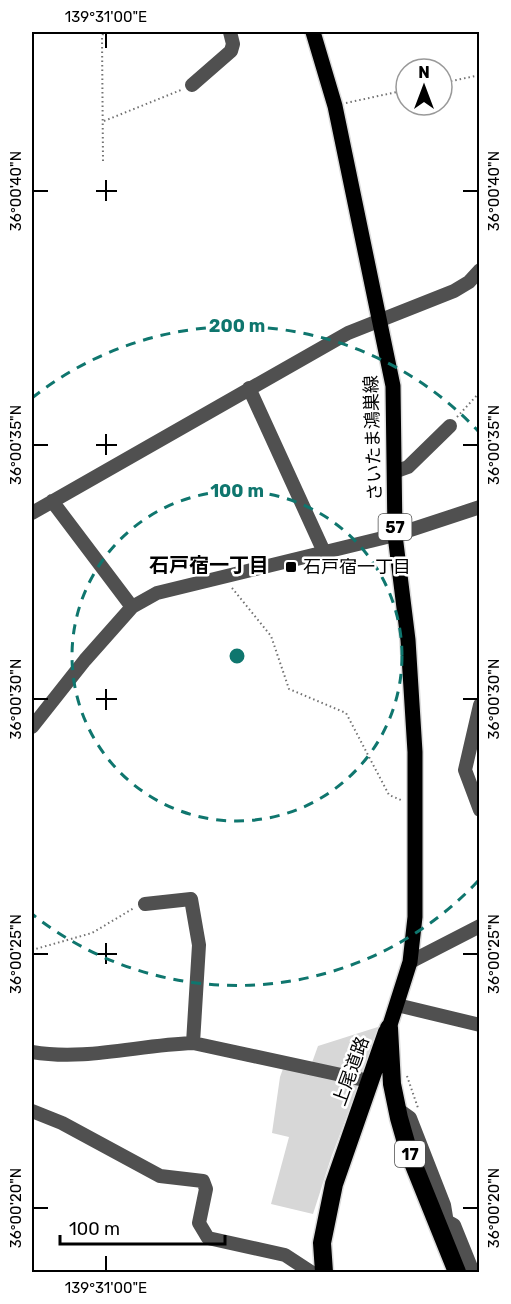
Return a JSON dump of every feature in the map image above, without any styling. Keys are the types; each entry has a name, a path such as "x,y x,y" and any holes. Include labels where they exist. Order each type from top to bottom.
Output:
{"highway":[{"name":"上尾道路","path":"324,1272 322,1243 334,1184 389,1028"},
{"name":"上尾道路","path":"389,1028 392,1084 396,1108 409,1153 443,1228 456,1272"}],"main road":[{"name":"さいたま鴻巣線","path":"313,32 335,106 393,386 395,534 408,640 415,752 415,917 410,962 389,1028"}],"street":[{"path":"192,86 231,51 233,44 230,32"},
{"path":"32,513 348,333 454,291 469,282 480,270"},
{"path":"249,388 324,552"},
{"path":"394,472 408,467 450,426"},
{"path":"52,501 132,607"},
{"path":"32,727 85,660 132,607 157,592 395,534 480,507"},
{"path":"480,705 465,770 480,810"},
{"path":"145,904 191,900 199,945 193,1043"},
{"path":"410,962 480,926"},
{"path":"397,1005 480,1025"},
{"path":"32,1052 86,1056 168,1044 193,1043 369,1081"},
{"path":"32,1111 62,1123 160,1176 203,1181 206,1189 199,1223 208,1238 285,1255 312,1272"},
{"path":"443,1228 454,1225 473,1272"}],"path":[{"path":"103,160 102,36 104,32"},
{"path":"454,80 480,75"},
{"path":"104,121 192,86"},
{"path":"335,106 394,93"},
{"path":"450,426 480,392"},
{"path":"223,576 271,636 289,689 346,713 389,795 402,801 415,800"},
{"path":"32,950 92,933 145,904"}],"shaded area":[{"path":"381,1026 331,1158 313,1214 271,1204 289,1137 272,1133 280,1077 284,1066 309,1071 318,1046"}],"place":[{"name":"石戸宿一丁目","path":"291,567"}],"district":[{"name":"石戸宿一丁目","path":"209,565"}]}
